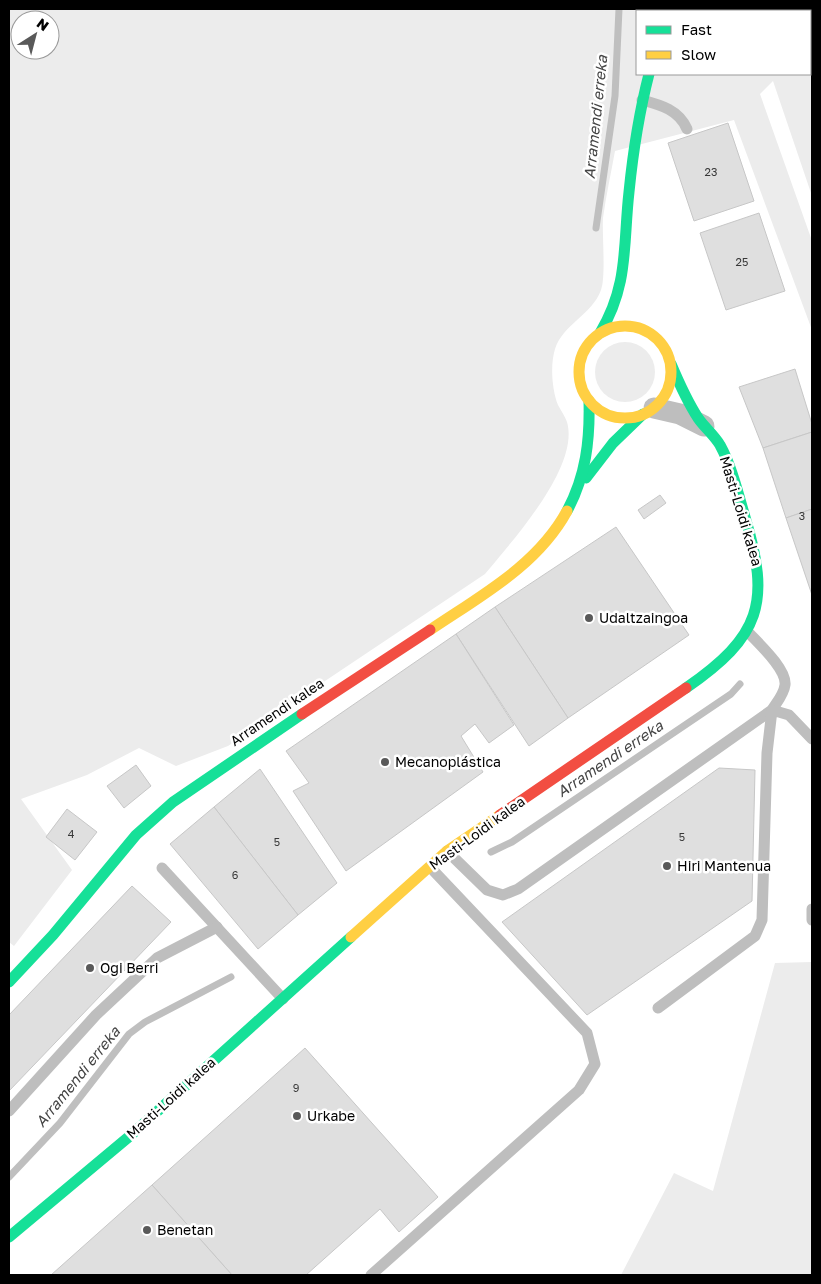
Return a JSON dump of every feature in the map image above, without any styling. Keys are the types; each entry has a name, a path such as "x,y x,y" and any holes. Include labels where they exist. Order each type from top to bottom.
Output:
{"street":[{"path":"600,333 623,325 636,326 649,332 661,342 671,364 669,388 649,411 630,418 617,417 599,410 589,401 582,389 579,367 585,349 600,333 616,304 624,270 626,210 642,100 649,75"},
{"path":"624,270 630,294"},
{"path":"640,318 649,332"},
{"name":"Masti-Loidi kalea","path":"9,1237 130,1135 447,851 718,665 730,654 747,631 759,598 761,583 757,552 724,454 716,439 704,426 686,397 671,364"},
{"name":"Arramendi kalea","path":"578,489 590,445 589,401"},
{"name":"Masti-Loidi kalea","path":"649,411 680,414 704,426"},
{"name":"Arramendi kalea","path":"9,982 53,935 136,835 173,802 524,566 555,530 578,489 613,443 649,411"}],"lane":[{"path":"658,9 666,10"},
{"path":"642,100 674,112 683,119 687,129"},
{"path":"447,851 487,890 503,895 518,889 772,710 786,684 783,674 772,658 747,631"},
{"path":"772,710 789,715 812,739"},
{"path":"658,1008 755,936 762,920 767,753 772,710"},
{"path":"371,1275 580,1090 595,1064 587,1033 430,866"},
{"path":"162,868 283,999"},
{"path":"812,909 812,920"},
{"path":"9,1111 96,1016 157,958 217,927"}],"shaded area":[{"path":"9,9 812,9 812,196 773,81 760,94 811,238 812,236 812,330 734,120 615,151 603,218 604,266 601,290 591,306 564,333 553,355 552,377 554,392 567,422 568,440 563,460 554,481 541,502 511,543 485,574 228,746 176,766 139,748 87,775 21,799 72,870 14,946 9,942"},
{"path":"625,342 641,347 646,351 650,356 655,372 650,388 646,393 641,397 625,402 609,397 604,393 600,388 595,372 600,356 604,351 609,347"},
{"path":"812,962 812,1275 621,1275 674,1173 713,1191 775,963"}],"building":[{"path":"728,123 754,201 694,221 668,143"},
{"path":"759,213 785,291 726,310 700,233"},
{"path":"795,369 812,424 812,432 763,448 739,387"},
{"path":"812,432 812,509 786,518 763,448"},
{"path":"660,495 666,503 644,519 638,510"},
{"path":"812,509 812,595 786,518"},
{"name":"Udaltzaingoa","path":"616,527 689,635 568,718 495,607"},
{"path":"495,607 568,718 529,746 456,634"},
{"name":"Mecanoplástica","path":"456,634 514,725 489,743 475,724 461,736 483,772 346,871 293,791 309,783 286,751"},
{"path":"136,765 151,786 124,808 107,786"},
{"name":"Hiri Mantenua","path":"719,768 755,770 752,901 587,1015 502,922"},
{"path":"260,769 337,883 298,915 214,807"},
{"path":"214,807 298,915 258,949 170,844"},
{"path":"67,809 97,832 75,860 46,837"},
{"name":"Ogi Berri","path":"132,886 171,922 9,1091 9,1015"},
{"name":"Urkabe","path":"305,1048 438,1197 399,1232 380,1209 306,1275 232,1275 152,1185"},
{"name":"Benetan","path":"152,1185 232,1275 51,1275"}],"waterway":[{"name":"Arramendi erreka","path":"596,228 615,96 619,9"},
{"name":"Arramendi erreka","path":"491,852 512,842 731,694 740,684"},
{"name":"Arramendi erreka","path":"9,1177 60,1123 129,1034 145,1022 231,977"}],"traffic: fast":[{"path":"600,333 616,298 620,281 634,147 649,75"},
{"path":"671,364 694,412 718,441 728,462 753,547 757,573 758,595 753,615 744,634 731,651 686,688"},
{"path":"567,511 579,485 586,458 589,430 589,401"},
{"path":"586,478 613,443 643,414"},
{"path":"9,982 53,935 136,835 173,802 302,714"},
{"path":"9,1237 131,1135 351,937"}],"traffic: slow":[{"path":"625,326 643,329 658,339 668,354 671,372 668,390 658,405 643,415 625,418 607,415 592,405 582,390 579,372 582,354 592,339 607,329 625,326"},
{"path":"430,630 487,592 524,564 555,531 567,511"},
{"path":"351,937 447,851 500,815"}],"traffic: jam":[{"path":"302,714 430,630"},
{"path":"500,815 686,688"}],"place":[{"name":"Udaltzaingoa","path":"589,618"},
{"name":"Mecanoplástica","path":"385,762"},
{"name":"Hiri Mantenua","path":"667,866"},
{"name":"Ogi Berri","path":"90,968"},
{"name":"Urkabe","path":"297,1116"},
{"name":"Benetan","path":"147,1230"}]}
